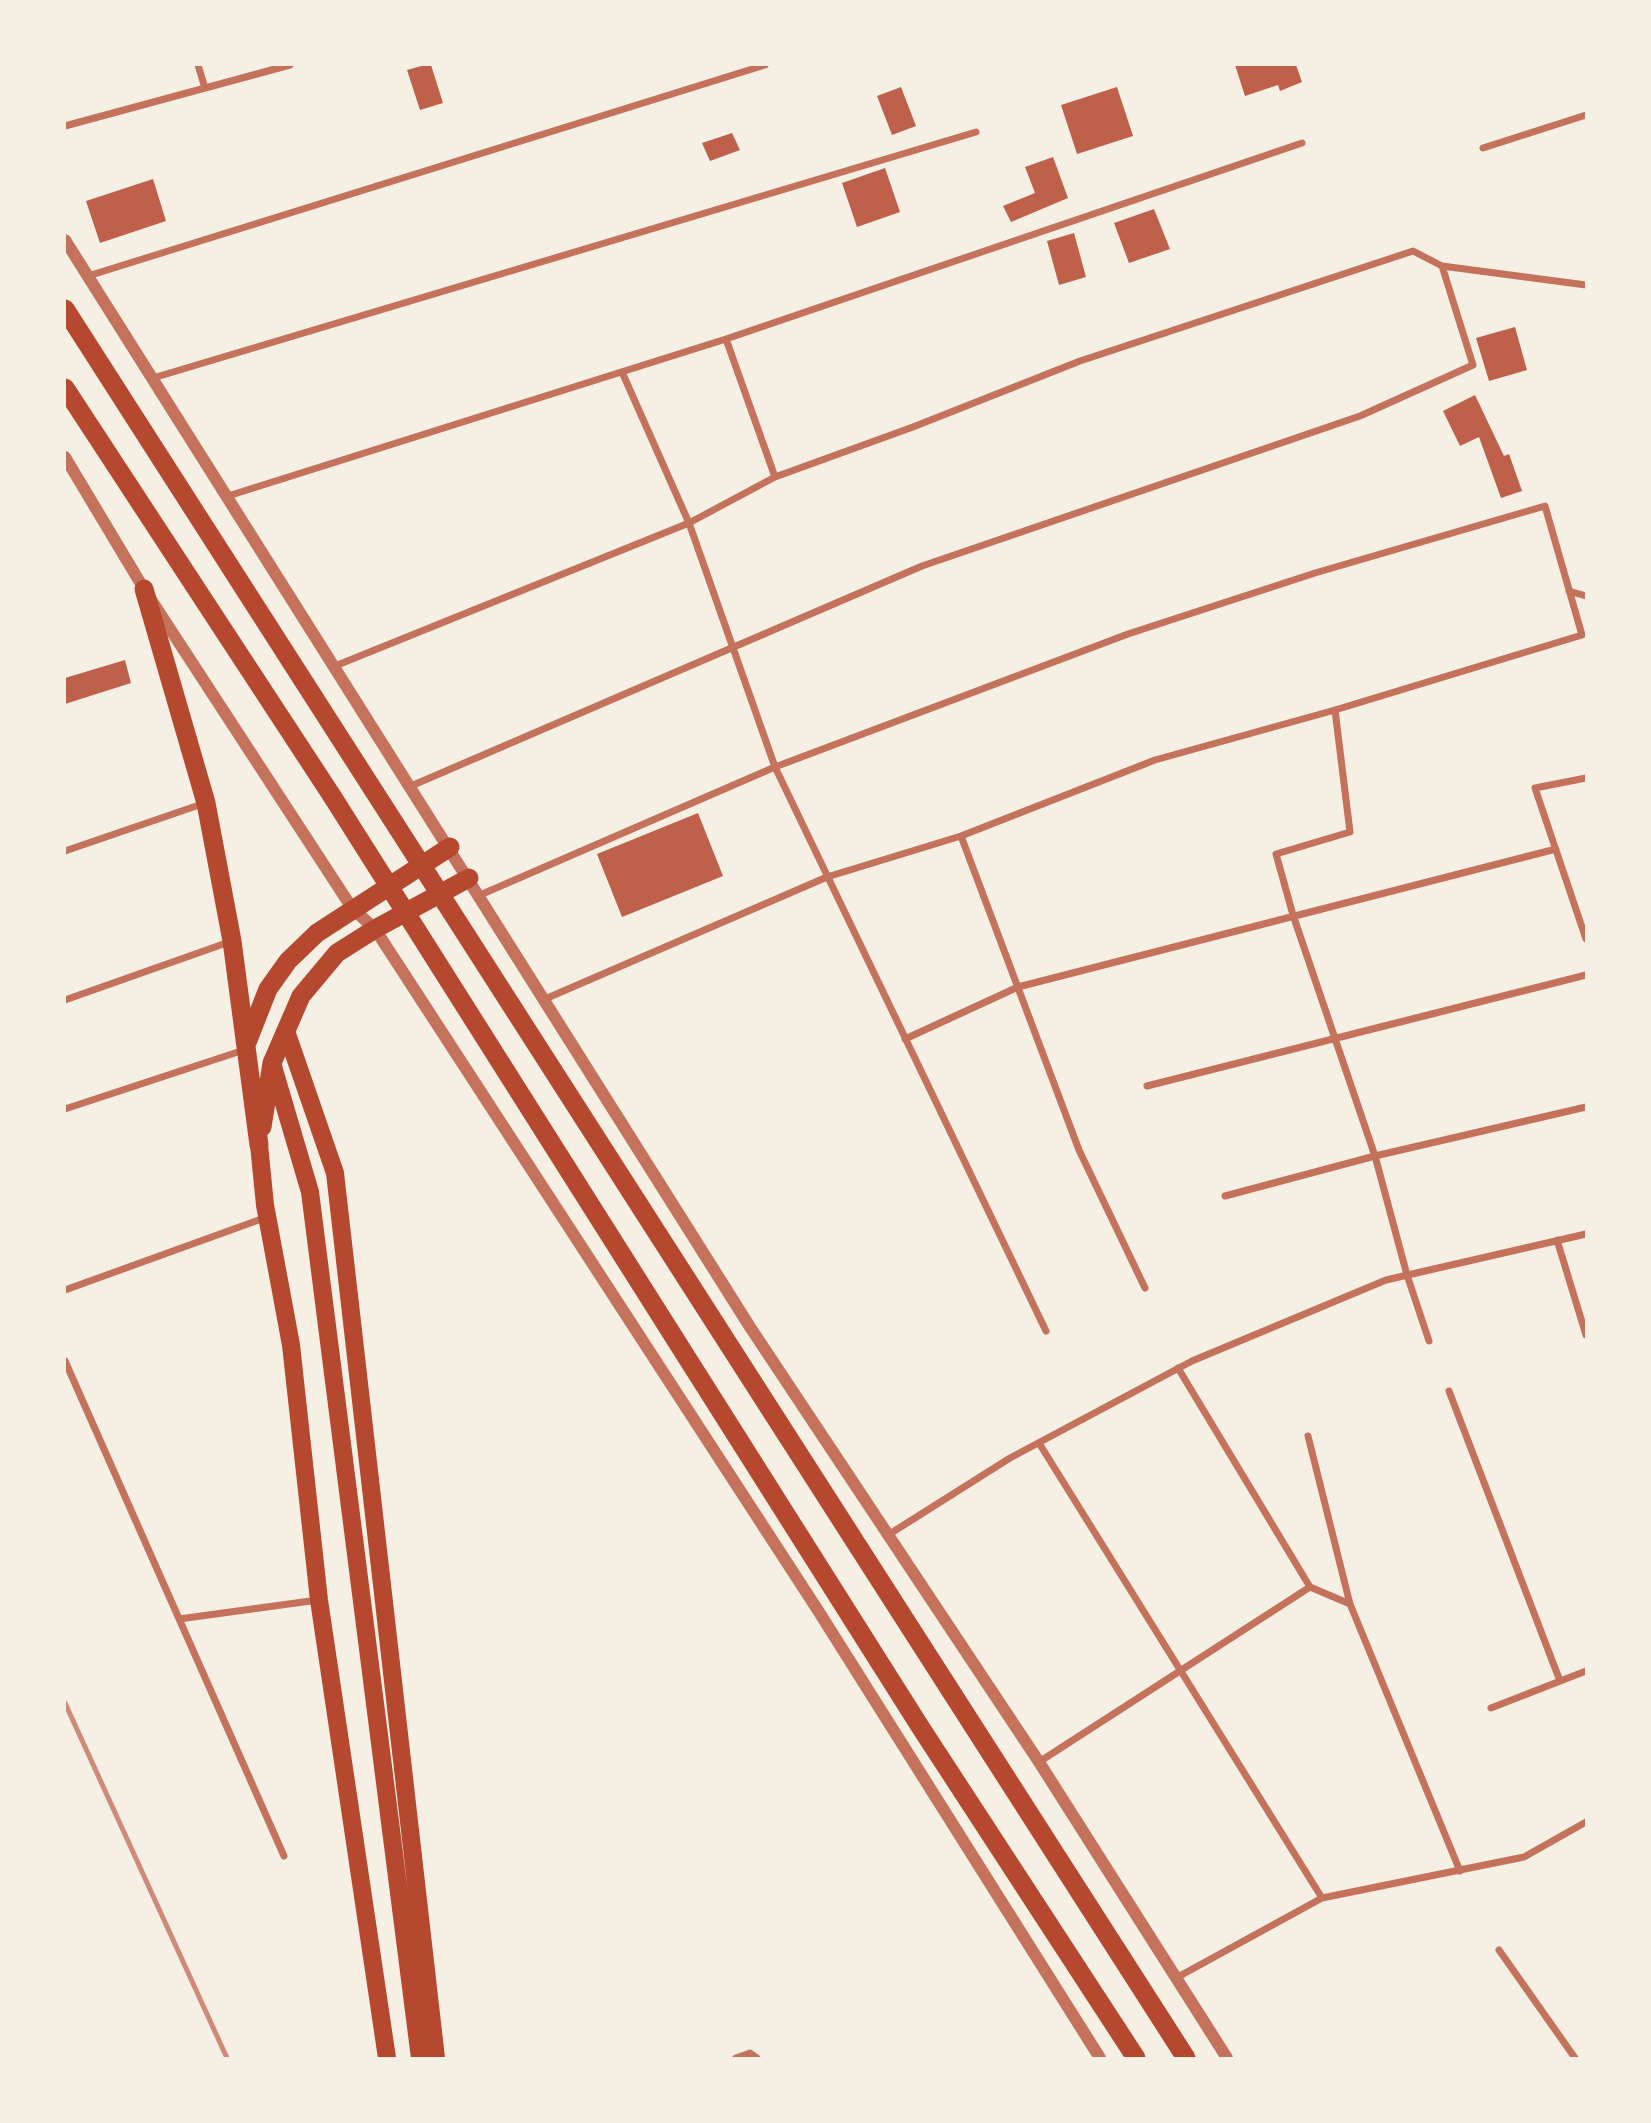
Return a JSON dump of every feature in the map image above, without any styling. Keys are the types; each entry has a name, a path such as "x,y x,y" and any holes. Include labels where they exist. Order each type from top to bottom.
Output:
{"highway":[{"path":"65,309 1186,2058"},
{"path":"65,388 332,796 920,1728 1136,2058"},
{"path":"145,589 206,803 232,941 244,1050 259,1145"},
{"path":"244,1050 268,989 288,961 317,933 352,908 450,847"},
{"path":"259,1145 272,1063 302,996 337,953 375,929 475,887"}],"main road":[{"path":"286,1031 335,1173 436,2058"},
{"path":"272,1063 310,1192 419,2058"},
{"path":"259,1145 268,1217 291,1345 319,1600 387,2058"}],"street":[{"path":"198,65 205,88"},
{"path":"65,126 290,65"},
{"path":"88,276 765,65"},
{"path":"1482,148 1586,115"},
{"path":"153,378 976,132"},
{"path":"228,496 726,339 1302,143"},
{"path":"65,240 450,847 750,1327 1038,1762 1227,2058"},
{"path":"335,666 689,523 775,477 913,427 1080,361 1413,251 1442,266 1586,285"},
{"path":"411,786 922,566 1360,416 1473,365 1442,266"},
{"path":"726,339 775,477"},
{"path":"622,372 689,523 775,767 1046,1331"},
{"path":"65,457 145,589 352,908 375,929 819,1612 1100,2058"},
{"path":"475,887 775,767 1128,634 1315,573 1545,506 1582,635 1335,710 1155,760 961,836 827,877 545,999"},
{"path":"1569,591 1586,596"},
{"path":"1335,710 1350,832 1276,854 1293,915 1375,1156 1407,1275 1429,1340"},
{"path":"1586,778 1535,788 1586,939"},
{"path":"65,851 206,803"},
{"path":"961,836 1079,1150 1145,1288"},
{"path":"905,1039 1017,987 1556,849"},
{"path":"65,1000 232,941"},
{"path":"1147,1086 1586,975"},
{"path":"65,1109 244,1050"},
{"path":"1225,1196 1375,1156 1586,1107"},
{"path":"65,1290 268,1217"},
{"path":"888,1535 1039,1443 1178,1368 1373,1286 1407,1275 1586,1234"},
{"path":"1557,1240 1586,1335"},
{"path":"65,1361 284,1856"},
{"path":"1178,1368 1310,1587 1350,1604"},
{"path":"1450,1391 1560,1681"},
{"path":"1308,1436 1350,1604 1460,1871"},
{"path":"1039,1443 1322,1898"},
{"path":"1038,1762 1310,1587"},
{"path":"179,1619 319,1600"},
{"path":"1491,1708 1586,1671"},
{"path":"1176,1978 1322,1898 1524,1857 1586,1822"},
{"path":"1499,1951 1575,2058"},
{"path":"736,2058 751,2053 757,2058"}],"building":[{"path":"431,65 443,103 420,110 407,70"},
{"path":"1235,65 1296,65 1302,82 1280,91 1278,85 1245,96"},
{"path":"901,87 916,126 892,135 877,96"},
{"path":"1117,87 1133,136 1077,154 1061,105"},
{"path":"732,133 740,150 710,161 702,143"},
{"path":"1053,157 1068,198 1011,222 1003,206 1035,193 1025,167"},
{"path":"885,168 900,212 857,227 842,183"},
{"path":"153,179 166,221 100,243 86,201"},
{"path":"1154,209 1170,249 1129,263 1114,223"},
{"path":"1074,233 1086,277 1059,285 1047,241"},
{"path":"1515,327 1527,370 1489,381 1476,338"},
{"path":"1475,395 1504,456 1509,454 1522,491 1501,498 1479,437 1460,446 1443,411"},
{"path":"125,660 131,683 65,704 65,678"},
{"path":"698,813 723,876 622,917 597,854"}],"railway":[{"path":"65,1703 227,2058"}]}
